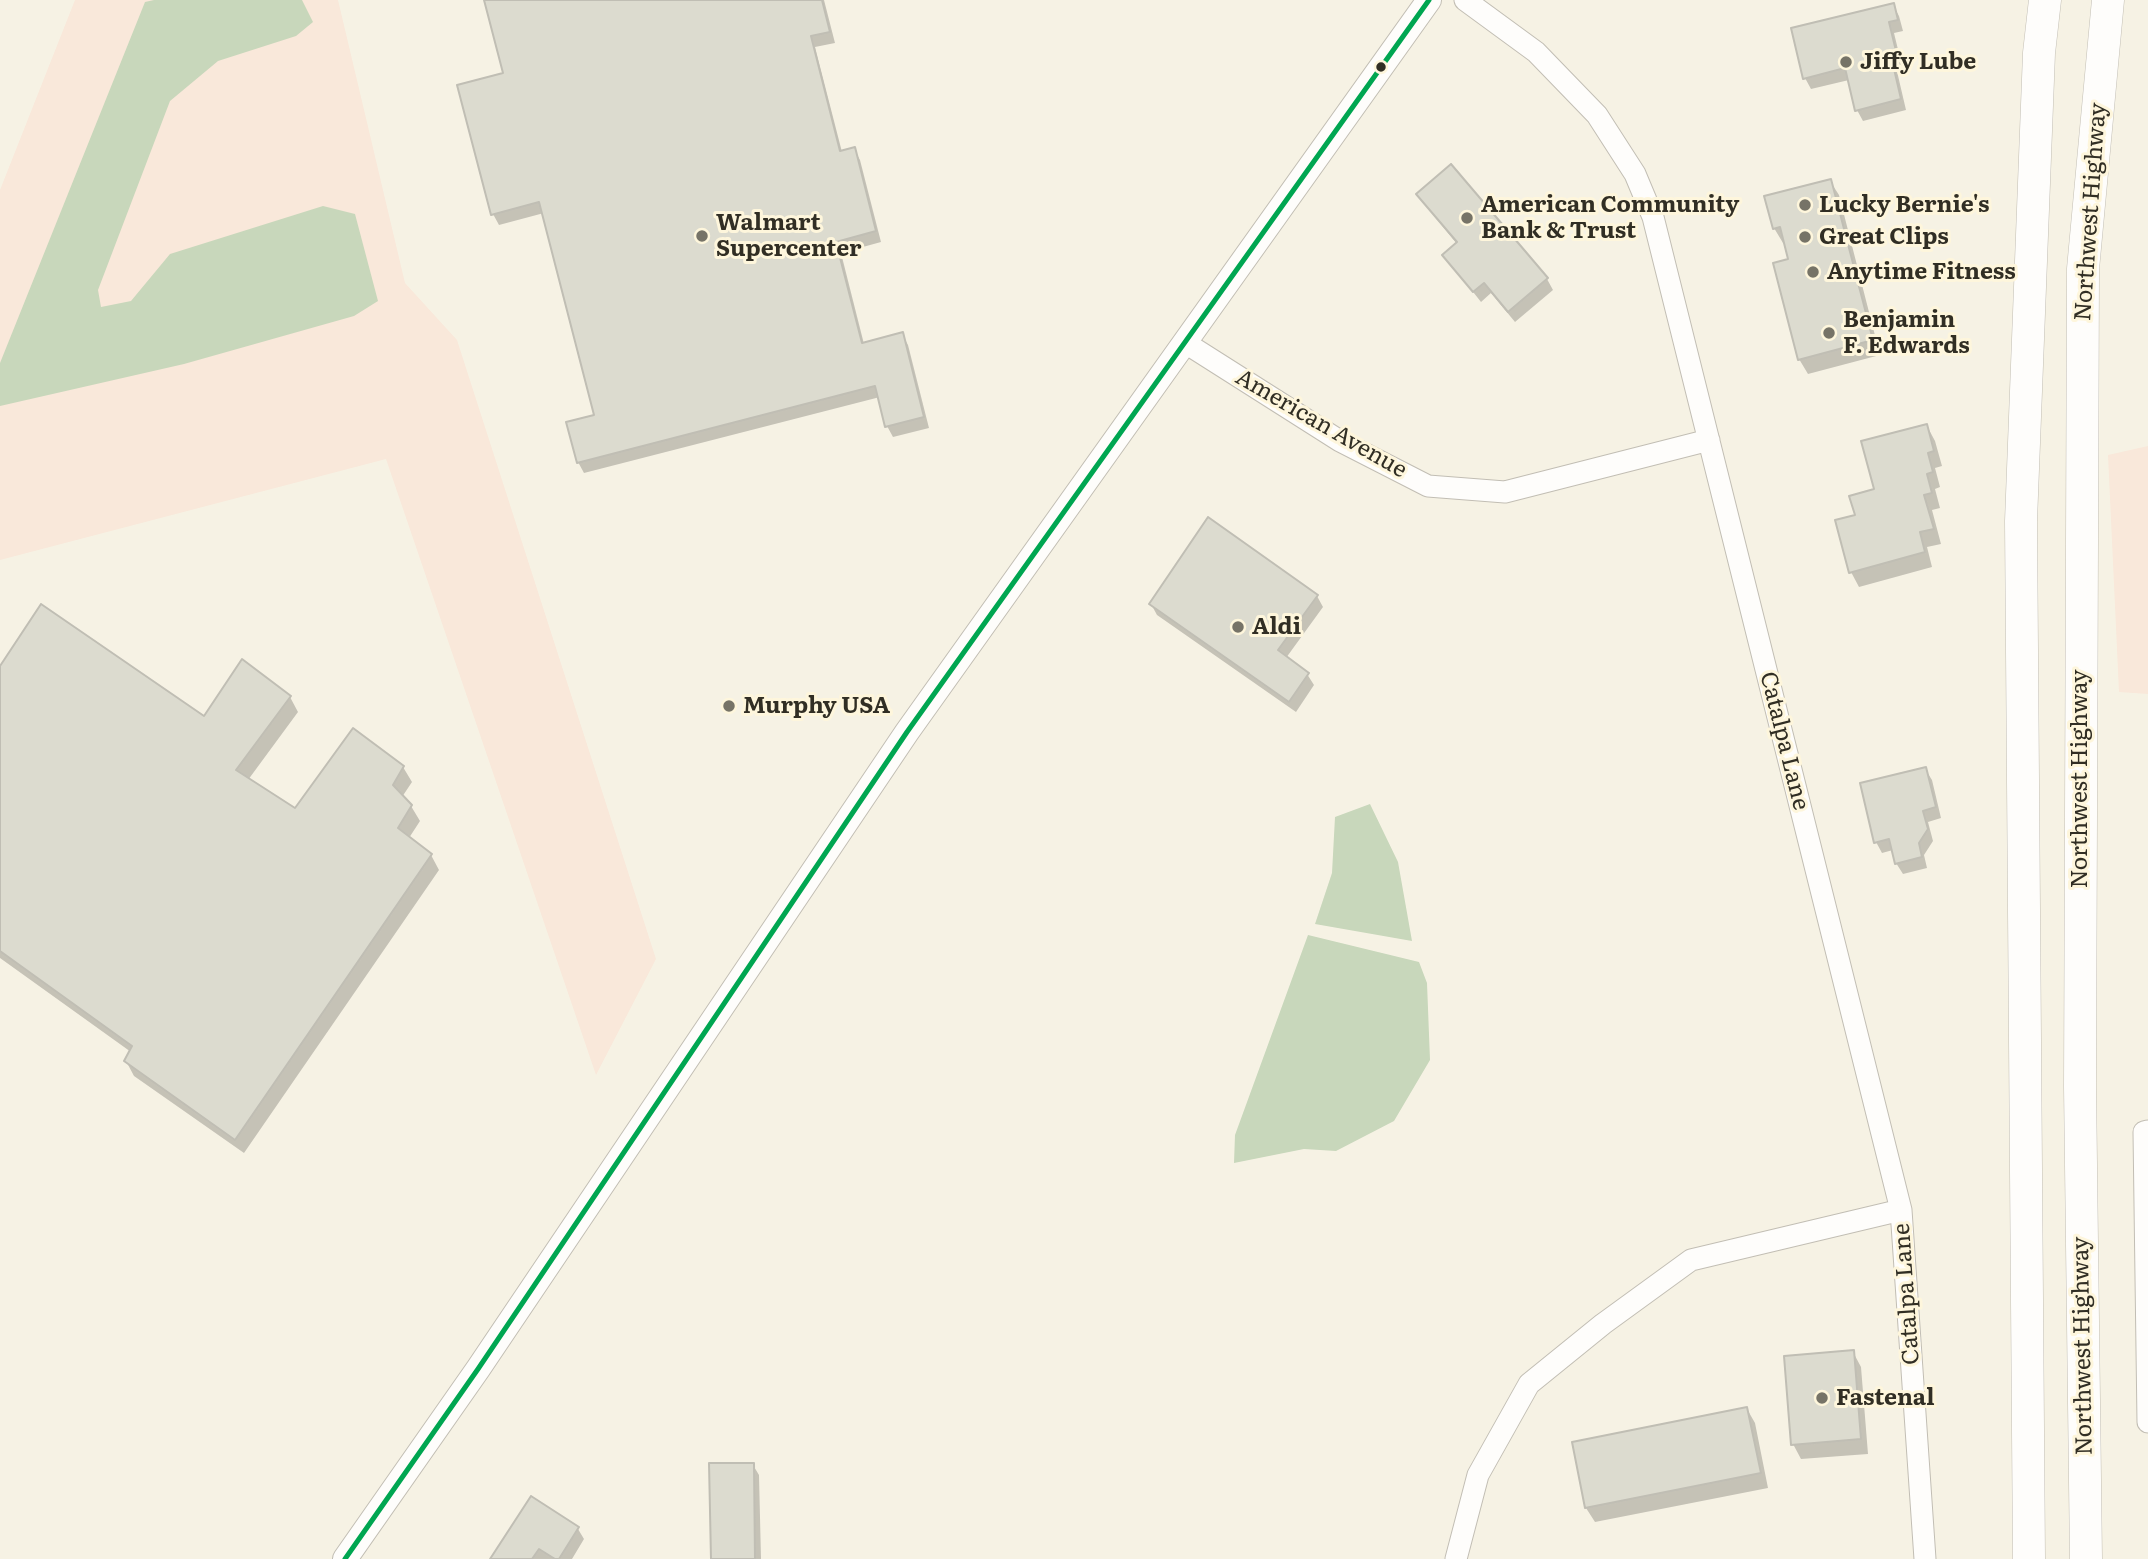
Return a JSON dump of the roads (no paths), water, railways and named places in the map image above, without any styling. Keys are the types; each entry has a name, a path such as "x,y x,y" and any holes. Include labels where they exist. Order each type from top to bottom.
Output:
{"main road":[{"path":"2029,1559 2021,522 2039,67 2045,0"},
{"name":"Northwest Highway","path":"2086,1559 2080,1086 2083,269 2108,0"}],"street":[{"path":"345,1559 486,1358 907,732 1429,0"},
{"name":"Catalpa Lane","path":"1465,0 1536,52 1597,115 1635,174 1654,217 1901,1210 1925,1559"},
{"name":"American Avenue","path":"1184,342 1340,441 1428,486 1505,492 1709,440"},
{"path":"2146,1131 2148,1422"},
{"path":"1456,1559 1478,1475 1529,1384 1603,1324 1691,1260 1901,1210"}],"place":[{"name":"Jiffy Lube","path":"1846,62"},
{"name":"Lucky Bernie's","path":"1805,205"},
{"name":"American Community Bank & Trust","path":"1467,218"},
{"name":"Walmart Supercenter","path":"702,236"},
{"name":"Great Clips","path":"1805,237"},
{"name":"Anytime Fitness","path":"1813,272"},
{"name":"Benjamin F. Edwards","path":"1829,333"},
{"name":"Aldi","path":"1238,627"},
{"name":"Murphy USA","path":"729,706"},
{"name":"Fastenal","path":"1822,1398"}]}
